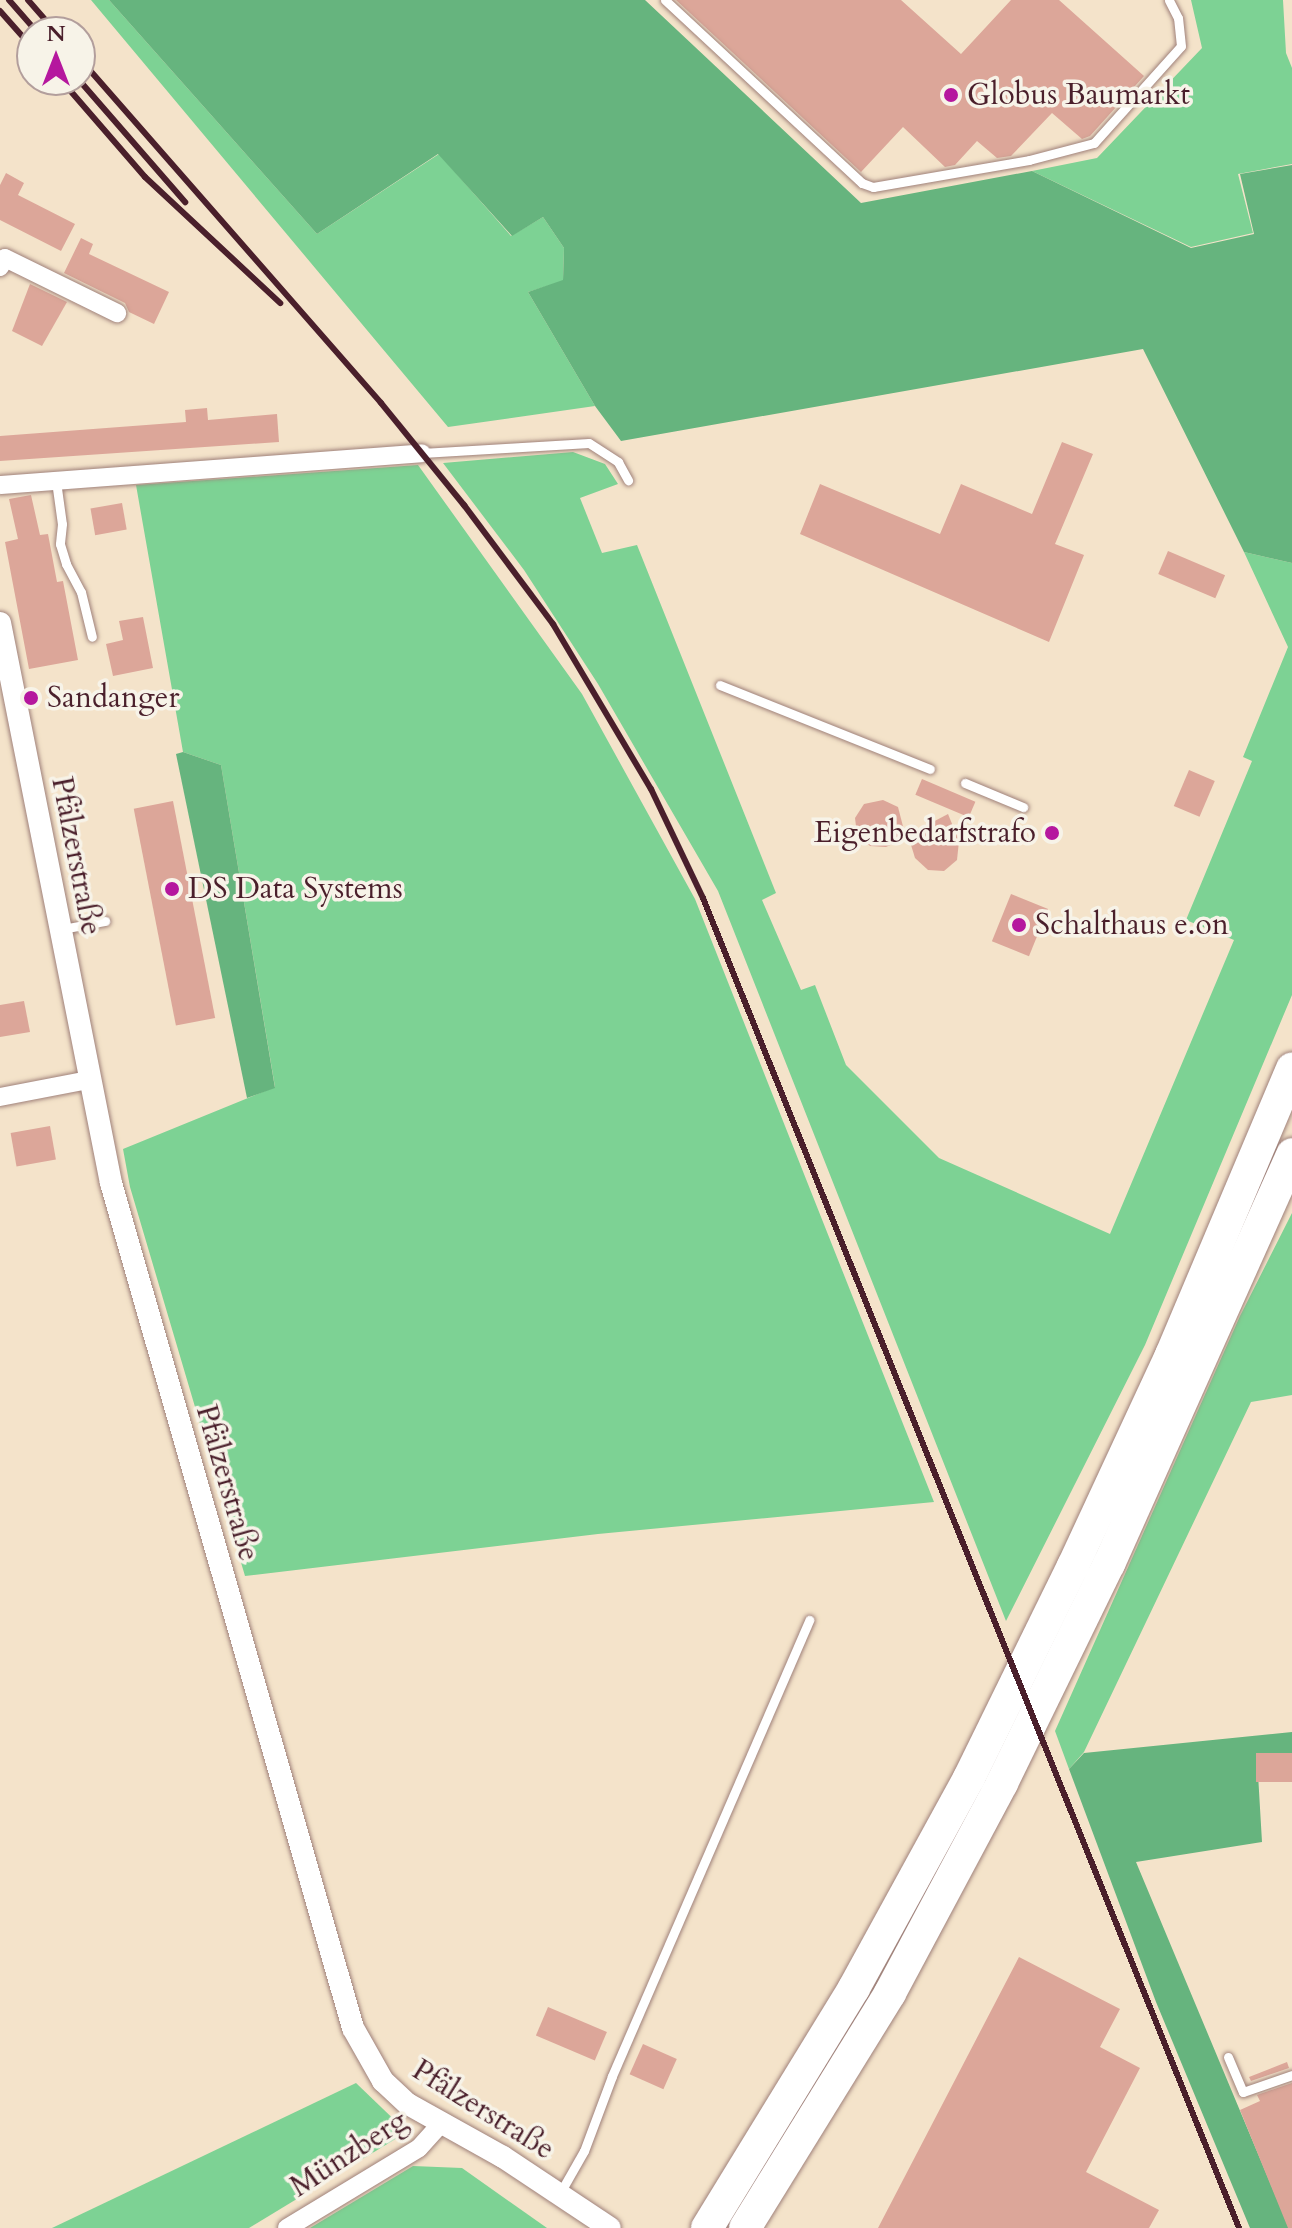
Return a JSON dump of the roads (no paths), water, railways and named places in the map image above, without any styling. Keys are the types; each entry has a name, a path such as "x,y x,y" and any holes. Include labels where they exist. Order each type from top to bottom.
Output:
{"highway":[{"path":"707,2228 854,1988 969,1778 1073,1566 1171,1355 1292,1069"},
{"path":"745,2228 890,1993 1002,1783 1180,1409 1292,1154"}],"street":[{"path":"2,258 117,313"},
{"path":"0,485 422,453"},
{"name":"Pfälzerstraße","path":"0,623 88,1080 125,1237 353,2028 383,2081 440,2125 503,2157 610,2228"},
{"path":"0,1097 88,1080"},
{"name":"Münzberg","path":"287,2228 419,2148 440,2125"}],"lane":[{"path":"665,0 862,183 873,187 1029,160 1094,143 1181,46 1178,18 1169,0"},
{"path":"422,453 589,443 618,462 628,480"},
{"path":"56,481 62,524 60,544 66,564 81,592 92,637"},
{"path":"720,685 930,769"},
{"path":"965,783 1023,807"},
{"path":"59,929 105,921"},
{"path":"559,2194 584,2151 612,2076 809,1620"},
{"path":"1228,2057 1243,2092 1292,2075"}],"railway":[{"path":"9,0 23,16"},
{"path":"28,0 42,16"},
{"path":"0,11 16,29"},
{"path":"96,77 381,403 464,505 553,624 651,789 703,898 1239,2228"},
{"path":"75,96 145,177 280,303"},
{"path":"93,96 185,202"}],"place":[{"name":"Globus Baumarkt","path":"951,95"},
{"name":"Sandanger","path":"31,698"},
{"name":"Eigenbedarfstrafo","path":"1052,833"},
{"name":"DS Data Systems","path":"172,889"},
{"name":"Schalthaus e.on","path":"1019,925"}]}
